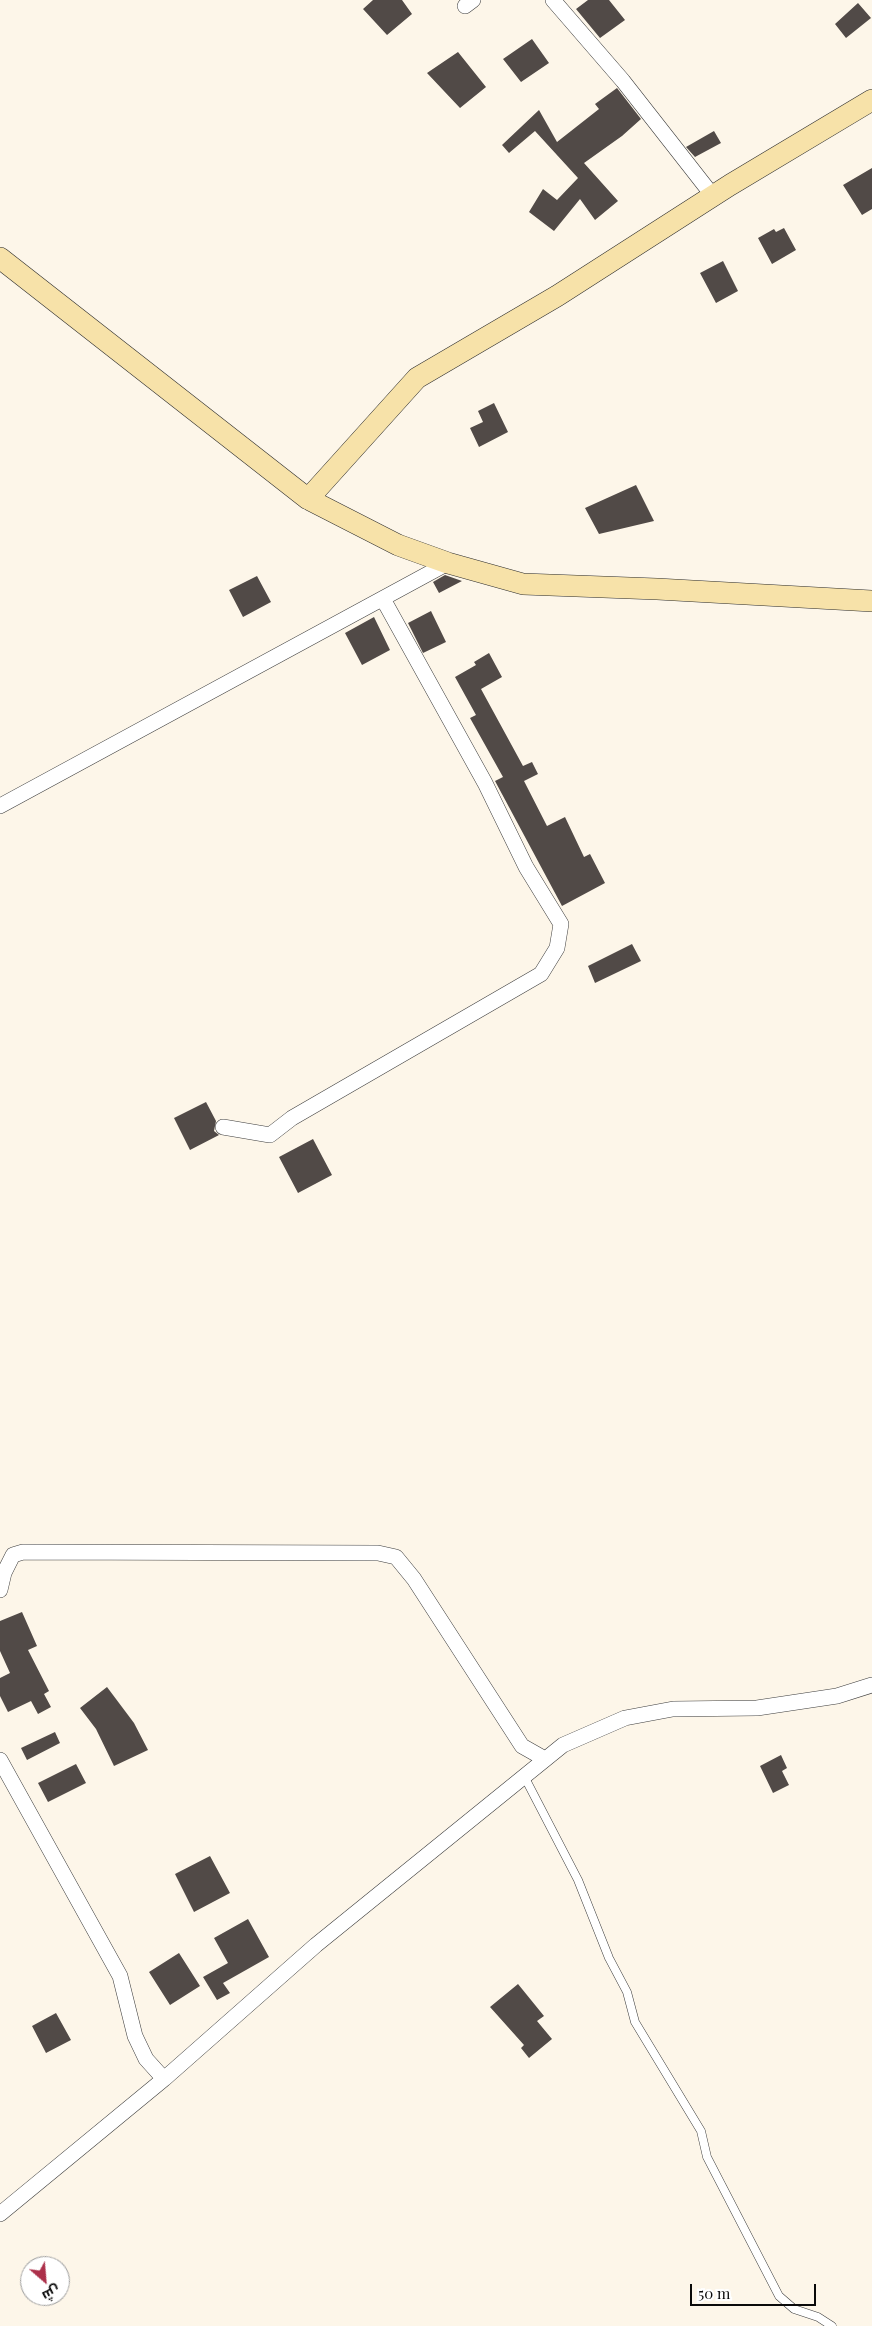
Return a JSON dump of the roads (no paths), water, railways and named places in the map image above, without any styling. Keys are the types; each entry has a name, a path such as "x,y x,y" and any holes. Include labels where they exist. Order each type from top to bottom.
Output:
{"street":[{"path":"553,0 624,81 713,196"},
{"path":"308,499 417,378 557,296 713,196 872,100"},
{"path":"0,258 308,499 398,545 448,564 523,584 657,589 872,602"},
{"path":"0,806 448,564"},
{"path":"223,1127 270,1135 292,1118 541,974 557,948 561,924 526,867 485,783 383,599"},
{"path":"0,1590 4,1573 13,1555 24,1552 378,1553 396,1557 414,1578 522,1746 545,1759"},
{"path":"0,2214 164,2079 316,1945 563,1745 625,1718 673,1709 757,1708 837,1696 872,1685"},
{"path":"0,1760 120,1976 135,2036 146,2059 164,2079"}],"lane":[{"path":"524,1776 578,1880 608,1958 627,1992 635,2022 702,2131 707,2157 779,2296 794,2309 818,2317 832,2326"}]}
